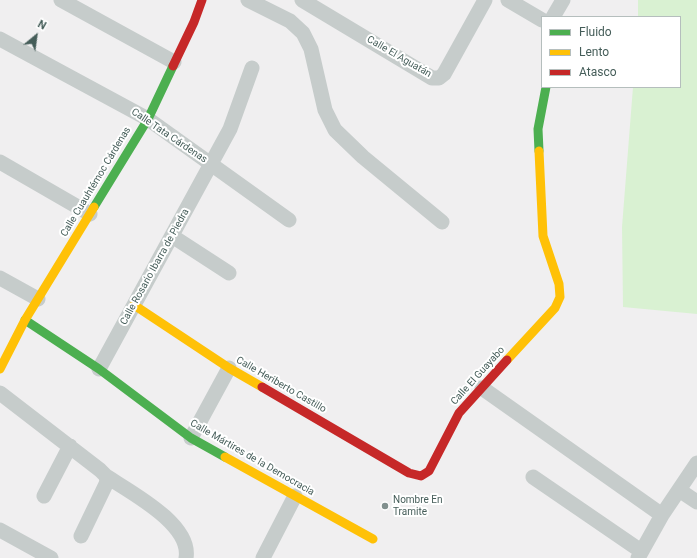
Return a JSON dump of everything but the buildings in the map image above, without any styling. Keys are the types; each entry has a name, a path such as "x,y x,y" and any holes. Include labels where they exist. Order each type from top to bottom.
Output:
{"street":[{"path":"61,0 174,62"},
{"name":"Calle Cuauhtémoc Cárdenas","path":"0,370 26,320 148,119 194,22 202,0"},
{"path":"248,0 290,21 303,32 311,49 325,110 335,130 363,157 442,222"},
{"name":"Calle El Aguatán","path":"302,0 432,78 439,78 444,74 485,0"},
{"path":"508,0 541,19"},
{"path":"554,16 563,0"},
{"name":"Calle Tata Cárdenas","path":"0,39 148,119 289,220"},
{"name":"Calle Rosario Ibarra de Piedra","path":"99,369 230,128 252,68"},
{"name":"Calle El Guayabo","path":"421,476 430,470 459,413 555,308 560,297 559,284 543,236 538,129 546,88"},
{"path":"0,162 90,214"},
{"path":"172,236 229,273"},
{"path":"0,278 38,300"},
{"name":"Calle Heriberto Castillo","path":"134,305 229,368 409,473 421,476"},
{"name":"Calle Mártires de la Democracia","path":"26,320 99,369 191,438 374,539"},
{"path":"191,438 229,368"},
{"path":"482,388 662,515"},
{"path":"0,393 70,446 106,476 172,521 186,547 186,558"},
{"path":"44,496 70,446"},
{"path":"533,477 639,555 662,515 697,463"},
{"path":"81,536 107,482 106,476"},
{"path":"678,490 697,502"},
{"path":"263,558 295,496"},
{"path":"0,530 51,558"}],"green space":[{"path":"638,0 697,0 697,314 623,307 622,227 633,88 681,88 681,16 638,16"}],"traffic: fast":[{"path":"94,207 148,119 173,66"},
{"path":"539,151 538,129 546,88"},
{"path":"25,320 99,369 191,438 225,457"}],"traffic: slow":[{"path":"507,360 555,308 560,297 559,284 543,236 539,151"},
{"path":"0,369 25,320 94,207"},
{"path":"134,305 229,368 262,387"},
{"path":"225,457 373,539"}],"traffic: jam":[{"path":"173,66 194,22 202,0"},
{"path":"262,387 409,473 421,476 429,471 459,413 507,360"}],"place":[{"name":"Nombre En Tramite","path":"385,506"}]}
